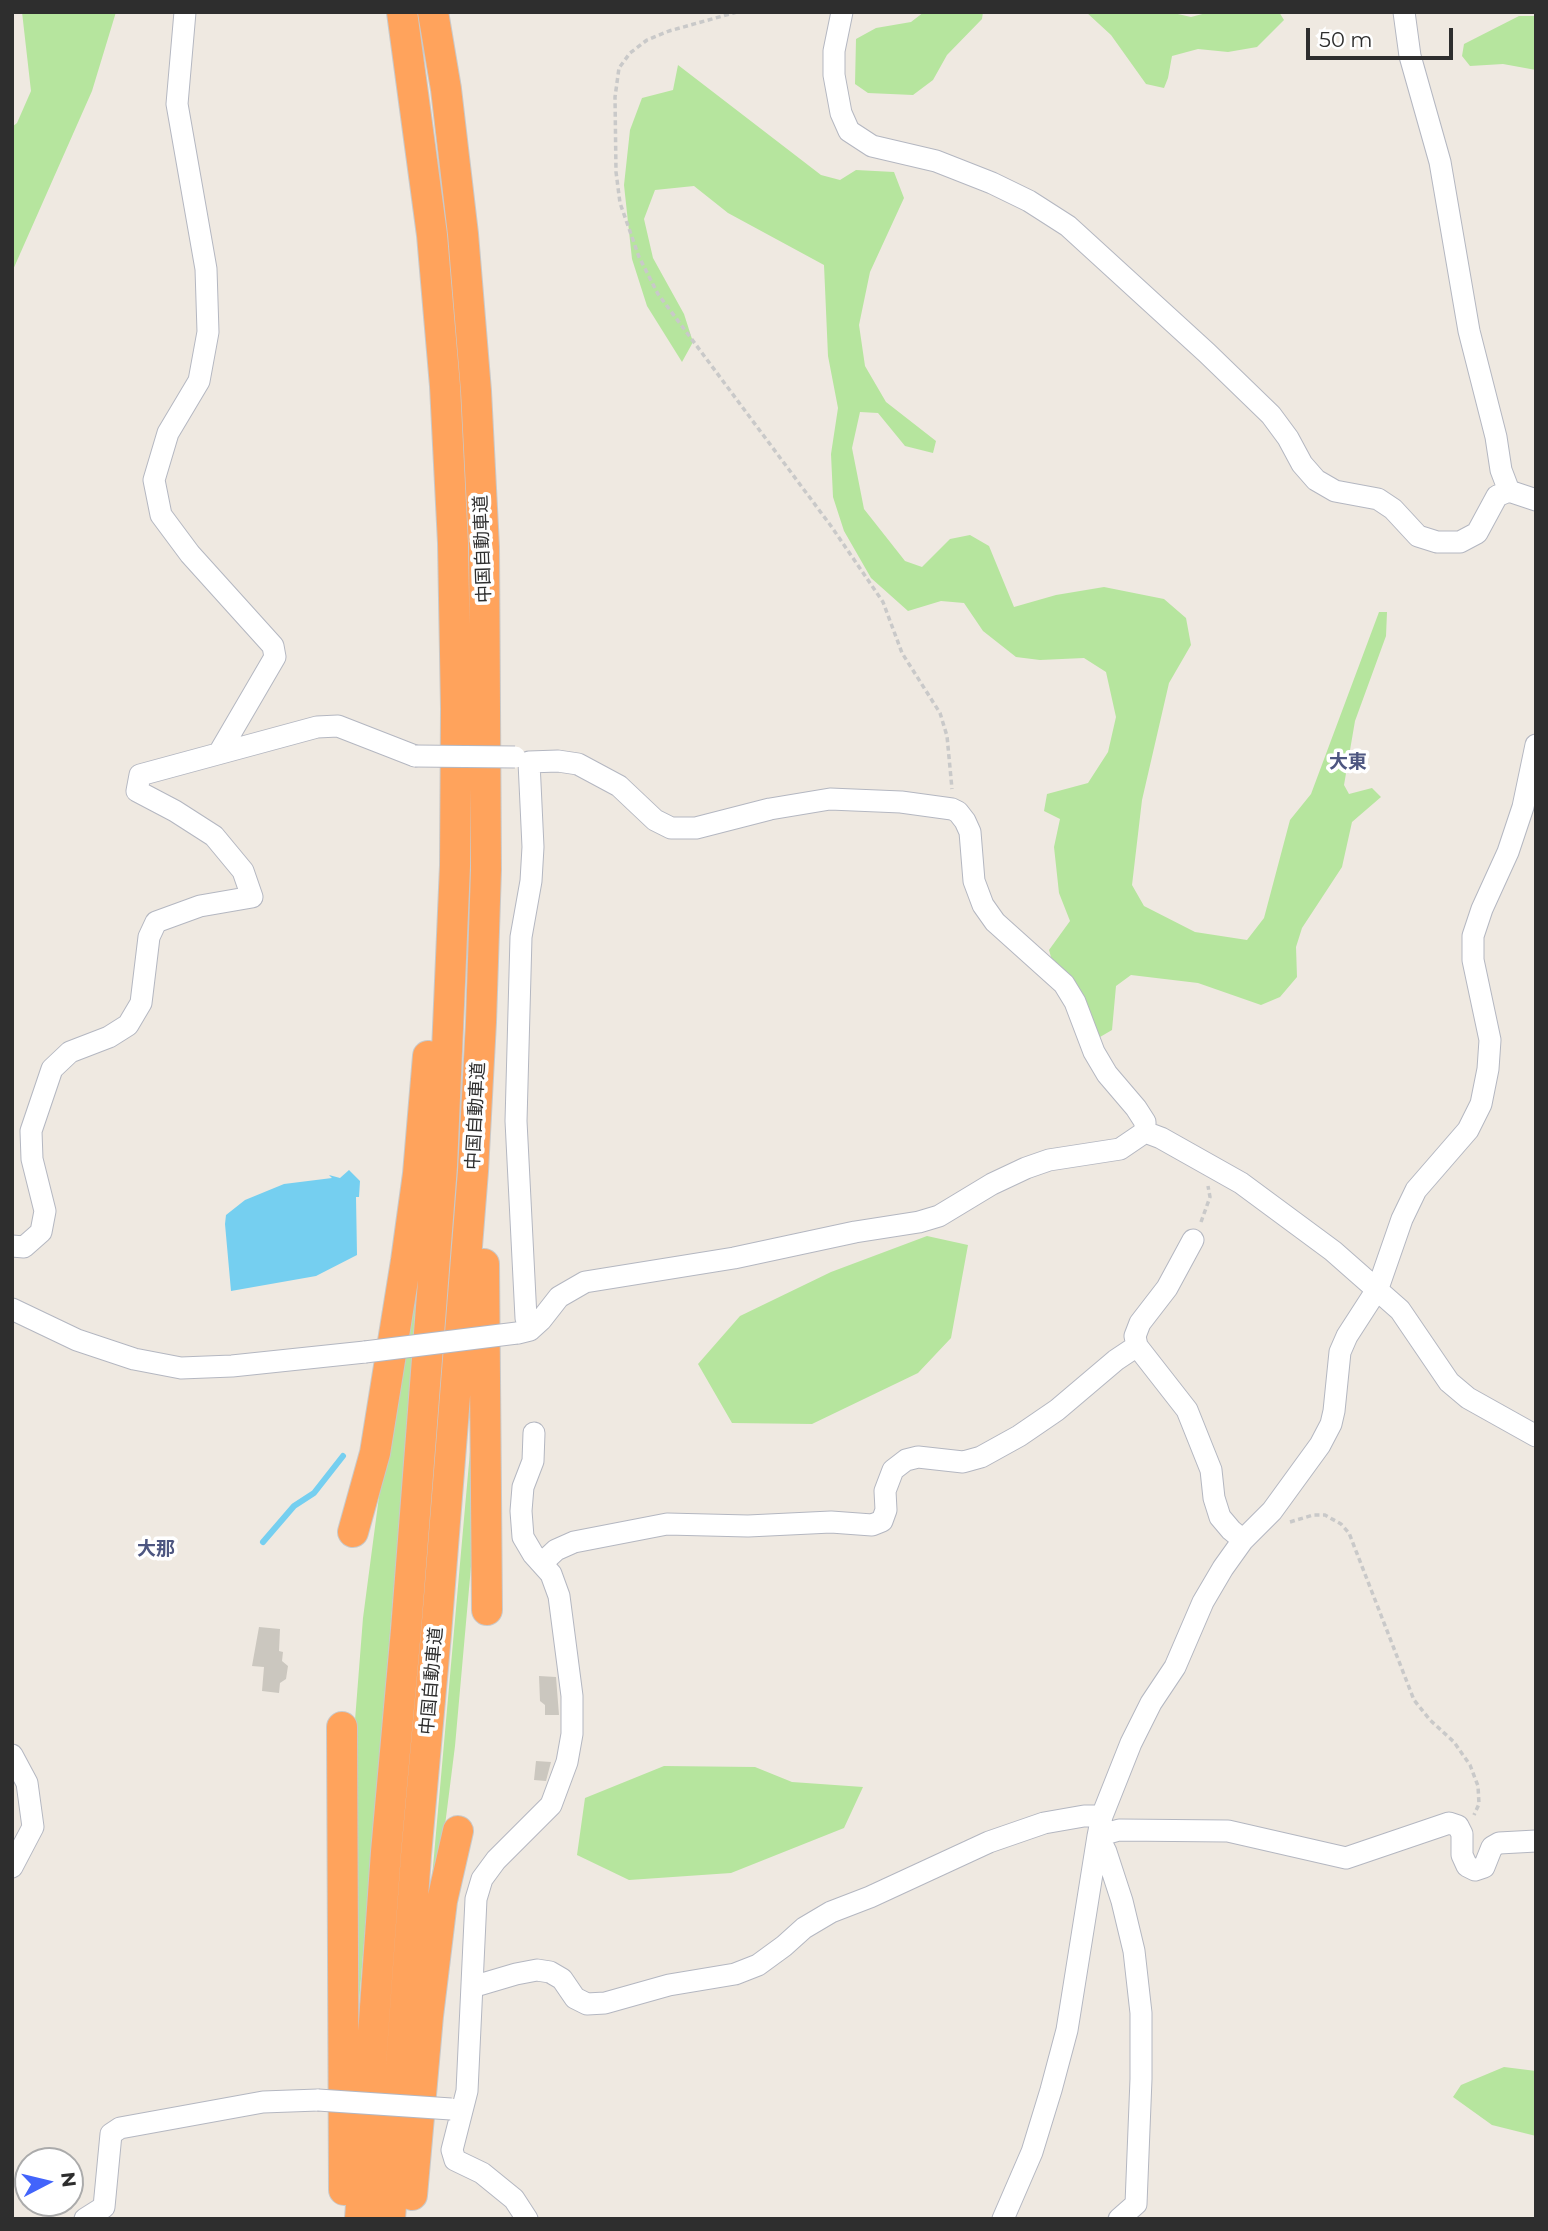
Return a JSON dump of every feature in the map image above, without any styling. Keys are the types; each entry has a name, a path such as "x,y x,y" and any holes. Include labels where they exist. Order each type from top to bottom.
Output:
{"highway":[{"name":"中国自動車道","path":"360,2219 386,1852 442,1166 453,910 456,696 453,543 445,386 432,235 402,12"},
{"name":"中国自動車道","path":"390,2219 416,1854 462,1319 481,1022 486,870 484,534 476,391 463,234 446,89 433,12"},
{"path":"353,1532 375,1453 406,1261 418,1174 433,979 453,910"},
{"path":"481,1022 487,1610"},
{"path":"342,1727 344,2219"},
{"path":"410,2219 428,2016 442,1901 458,1832"}],"street":[{"path":"185,12 177,104 205,269 208,332 200,381 168,433 154,480 161,515 190,554 273,646 275,657 219,753"},
{"path":"842,12 834,51 834,75 841,113 849,131 872,146 936,161 992,183 1029,201 1068,226 1207,353 1270,415 1288,438 1302,464 1316,480 1335,491 1378,499 1393,509 1419,536 1437,542 1460,542 1477,533 1497,496 1509,491 1536,500"},
{"path":"1404,12 1410,56 1440,162 1469,331 1496,437 1501,470 1509,491"},
{"path":"12,1246 24,1247 41,1232 45,1211 32,1159 31,1131 52,1069 70,1052 109,1037 128,1025 141,1003 149,937 156,922 200,906 252,897 243,872 214,836 137,791 141,775 317,727 338,726 415,756 578,764 619,786 655,820 671,828 696,828 770,809 830,799 901,802 952,809 965,821 970,832 974,881 983,905 995,922 1064,984 1075,1002 1094,1052 1107,1074 1145,1122 1145,1132"},
{"path":"1003,2219 1032,2151 1067,2030 1100,1826 1136,1733 1151,1703 1175,1667 1203,1602 1223,1567 1243,1539 1272,1511 1312,1456 1331,1424 1340,1352 1347,1336 1378,1288 1402,1219 1416,1190 1468,1129 1481,1104 1490,1040 1473,960 1473,936 1523,807 1536,745"},
{"path":"522,760 533,847 531,881 522,937 516,1121 526,1318 524,1331"},
{"path":"12,1308 86,1343 135,1359 181,1368 232,1366 365,1352 524,1331 541,1320 559,1297 585,1282 734,1258 855,1232 919,1222 939,1216 992,1184 1026,1168 1049,1160 1119,1149 1145,1132"},
{"path":"1145,1132 1161,1138 1241,1183 1333,1251 1400,1310 1449,1382 1468,1398 1536,1436"},
{"path":"1193,1240 1167,1288 1140,1324 1135,1336 1137,1346 1187,1410 1211,1469 1214,1497 1220,1517 1243,1539"},
{"path":"542,1563 556,1550 574,1542 667,1524 748,1526 831,1522 872,1525 882,1521 886,1510 885,1491 893,1470 906,1460 918,1457 963,1462 981,1457 1019,1436 1057,1409 1137,1346"},
{"path":"527,2219 514,2199 482,2173 455,2160 452,2150 457,2110 469,2066 476,1899 482,1879 496,1860 551,1805 567,1762 572,1734 572,1696 561,1606 551,1574 523,1538 523,1487 533,1461 534,1433"},
{"path":"12,1867 33,1827 27,1783 13,1753"},
{"path":"472,1987 537,1970 550,1972 562,1979 575,1998 587,2004 605,2003 669,1985 735,1974 758,1965 804,1928 831,1912 989,1842 1044,1823 1084,1816 1100,1826 1119,1830 1228,1831 1346,1858 1449,1823 1458,1826 1462,1834 1462,1855 1467,1866 1475,1870 1484,1867 1492,1847 1499,1843 1536,1841"},
{"path":"1100,1826 1134,1951 1141,2013 1136,2204 1119,2219"},
{"path":"85,2219 104,2207 111,2134 120,2128 263,2102 318,2100 457,2110"}],"path":[{"path":"737,12 668,31 647,40 629,53 620,68 615,97 616,172 621,203 639,257 658,294 831,526 883,603 902,653 940,713 947,736 952,809"},
{"path":"1193,1240 1206,1213 1210,1196 1207,1181 1195,1159"},
{"path":"1261,1522 1268,1526 1278,1525 1313,1515 1325,1515 1341,1524 1349,1533 1415,1700 1430,1720 1454,1742 1470,1765 1478,1786 1479,1804 1474,1815 1458,1826"}],"green space":[{"path":"22,12 116,12 92,91 12,272 12,127 17,123 31,91"},
{"path":"924,12 983,12 982,19 947,55 933,80 913,95 868,93 855,84 856,39 876,28 911,22"},
{"path":"1086,12 1169,12 1191,17 1210,12 1279,12 1284,20 1257,47 1228,52 1198,49 1172,56 1164,88 1146,84 1111,35"},
{"path":"1519,16 1536,16 1536,70 1503,64 1470,66 1462,56 1464,44"},
{"path":"678,65 821,175 840,180 856,170 894,172 904,198 870,272 859,325 865,366 886,402 936,441 933,453 905,446 878,413 860,412 852,448 864,509 905,561 922,567 950,539 970,535 989,546 1014,607 1056,595 1104,587 1164,599 1186,618 1191,645 1169,683 1142,800 1132,885 1144,906 1195,932 1247,940 1264,918 1290,820 1311,794 1379,612 1387,612 1386,636 1355,721 1344,785 1349,794 1372,788 1381,797 1352,822 1342,867 1302,928 1296,947 1297,977 1280,997 1261,1005 1198,983 1131,975 1116,986 1112,1030 1100,1037 1080,998 1054,968 1049,950 1070,921 1059,893 1054,847 1060,819 1044,811 1047,794 1088,783 1108,752 1116,717 1106,672 1084,658 1040,660 1016,657 983,631 964,603 941,601 908,611 871,578 844,531 833,497 831,454 838,408 828,356 824,265 728,213 694,186 655,190 644,219 653,258 684,314 693,342 682,362 647,306 632,259 624,185 630,130 642,98 673,90"},
{"path":"927,1236 968,1245 951,1338 918,1373 812,1424 732,1423 698,1364 740,1316 831,1272"},
{"path":"417,1281 409,1408 353,2074 354,1733 363,1618 383,1466"},
{"path":"472,1429 473,1544 455,1746 437,1889 431,1889"},
{"path":"664,1766 755,1767 792,1782 863,1787 844,1828 731,1873 629,1880 577,1855 585,1798"},
{"path":"1504,2067 1536,2071 1536,2136 1492,2125 1453,2097 1461,2085"}],"water":[{"path":"349,1170 360,1181 359,1197 356,1197 357,1255 316,1276 231,1291 226,1215 245,1200 284,1184 332,1178 329,1175 340,1178"}],"building":[{"path":"259,1627 280,1629 279,1651 283,1652 282,1661 288,1666 286,1679 280,1683 279,1693 262,1691 264,1667 252,1666"},
{"path":"539,1676 556,1677 559,1715 545,1715 545,1705 540,1701"},
{"path":"536,1761 551,1762 546,1781 534,1780"}],"waterway":[{"path":"263,1542 294,1506 314,1493 343,1456"}],"district":[{"name":"大東","path":"1348,762"},
{"name":"大那","path":"156,1549"}]}
